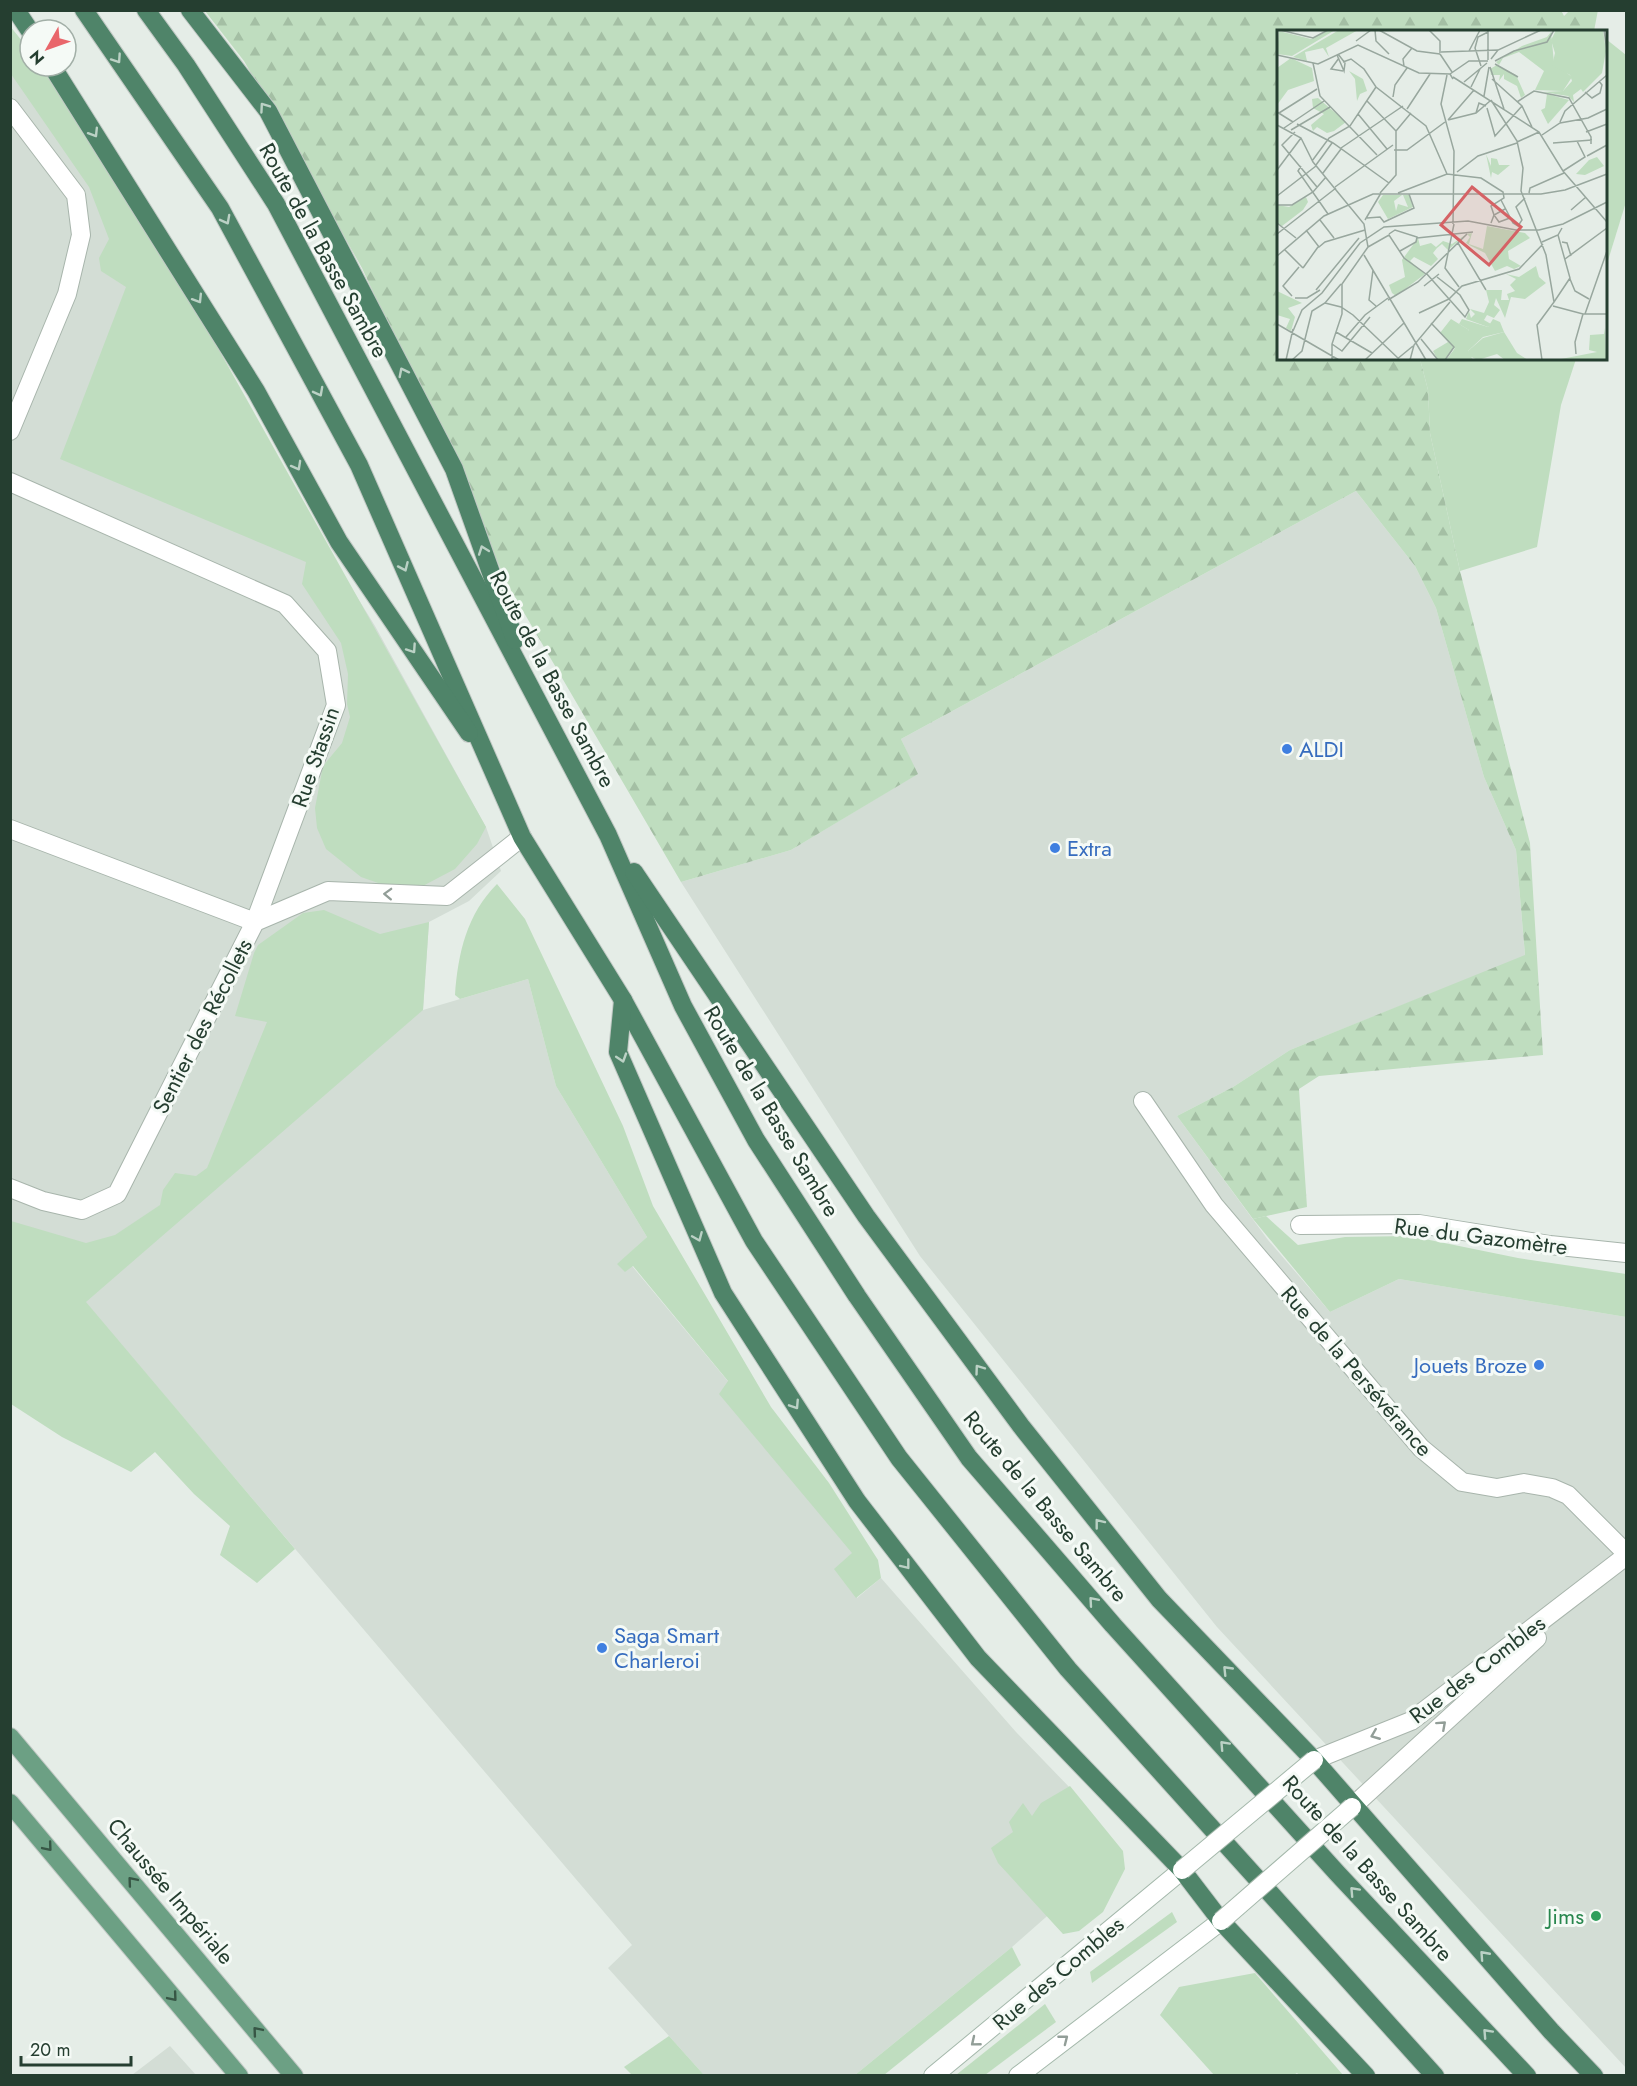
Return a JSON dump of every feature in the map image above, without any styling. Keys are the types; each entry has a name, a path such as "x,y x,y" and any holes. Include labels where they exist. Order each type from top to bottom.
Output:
{"highway":[{"path":"84,10 220,208 359,465 496,773 522,837 623,1000 754,1241 899,1458 1068,1669 1435,2076"},
{"name":"Route de la Basse Sambre","path":"146,10 186,65 276,204 537,704 608,835 683,1006 756,1140 857,1296 969,1458 1113,1625 1245,1768 1337,1873 1527,2076"},
{"path":"190,10 268,111 454,469 537,704"},
{"path":"60,78 256,391 339,542 496,773"},
{"path":"608,835 866,1215 1021,1426 1159,1599 1314,1760 1352,1807 1594,2076"},
{"path":"623,1000 618,1052 723,1293 857,1501 978,1658 1182,1870 1221,1920 1366,2076"}],"main road":[{"name":"Chaussée Impériale","path":"10,1737 294,2076"},
{"path":"10,1803 239,2076"}],"street":[{"path":"10,108 76,195 81,235 67,294 10,431"},
{"name":"Rue Stassin","path":"10,482 285,604 327,651 336,705 255,922"},
{"path":"10,829 255,922"},
{"name":"Sentier des Récollets","path":"10,1188 43,1201 82,1210 117,1194 255,922 328,891 447,896 522,837"},
{"name":"Rue de la Persévérance","path":"1143,1101 1214,1205 1421,1448 1462,1482 1497,1488 1524,1483 1552,1488 1568,1495 1626,1555"},
{"name":"Rue du Gazomètre","path":"1300,1225 1419,1224 1550,1245 1626,1253"},
{"name":"Rue des Combles","path":"933,2076 1314,1760 1411,1721 1626,1555"},
{"name":"Rue des Combles","path":"1221,1920 1352,1807 1626,1555"},
{"path":"1018,2076 1221,1920"}],"shaded area":[{"path":"10,30 18,44 18,78 37,78 375,626 486,827 501,871 469,901 429,922 423,1010 528,979 556,1086 647,1237 618,1264 632,1266 731,1385 774,1458 853,1553 857,1598 881,1578 1016,1732 1074,1792 1079,1888 1012,1947 855,2075 704,2075 608,1968 632,1945 86,1303 11,1273"},
{"path":"1356,491 1415,566 1436,608 1484,777 1516,850 1525,956 1290,1050 1233,1087 1177,1116 1268,1240 1330,1312 1399,1279 1626,1317 1626,2068 1217,1627 920,1256 681,882 791,850 917,774 901,739"},
{"path":"170,2046 196,2075 132,2075"}],"green space":[{"path":"1561,10 1564,16 1569,11 1598,10 1594,30 1277,30 1277,360 1420,360 1428,390 1430,433 1460,571 1530,843 1543,1055 1319,1076 1299,1089 1307,1207 1253,1219 1177,1116 1233,1087 1290,1050 1525,955 1516,850 1484,777 1436,608 1415,566 1356,491 901,739 918,774 791,850 681,882 509,587 362,268 244,61 205,11"},
{"path":"10,26 18,36 18,78 52,78 88,124 205,325 486,827 477,844 455,869 419,888 381,884 361,877 326,849 317,828 315,808 323,766 342,743 350,717 347,704 348,674 341,643 302,584 306,562 60,459 126,287 101,271 99,258 109,239 89,187 11,74"},
{"path":"1607,40 1626,55 1626,202 1607,264"},
{"path":"1420,360 1576,360 1561,405 1537,547 1460,571 1430,433 1428,390"},
{"path":"497,884 525,919 623,1126 653,1206 771,1407 829,1483 878,1560 881,1578 856,1598 834,1569 852,1553 719,1394 728,1381 633,1266 625,1272 617,1264 647,1237 556,1086 528,979 460,999 455,995 462,949 471,921"},
{"path":"324,910 380,934 429,922 423,1010 86,1302 295,1549 257,1583 220,1555 230,1526 194,1494 155,1452 131,1472 62,1437 11,1404 11,1221 86,1243 115,1235 160,1205 163,1190 175,1173 196,1176 207,1168 267,1022 235,1016 254,953 258,945 303,913"},
{"path":"1266,1216 1298,1245 1345,1237 1410,1236 1518,1258 1626,1274 1626,1317 1399,1279 1330,1312 1253,1219"},
{"path":"1070,1786 1123,1851 1125,1869 1103,1912 1079,1931 1063,1934 998,1863 991,1848 1013,1832 1009,1822 1023,1803 1032,1816 1041,1803"},
{"path":"1172,1912 1177,1922 1092,1983 1090,1972"},
{"path":"1012,1947 1021,1965 884,2075 855,2075"},
{"path":"1255,1973 1343,2075 1299,2075 1297,2073 1292,2076 1214,2075 1160,2015 1179,1987"},
{"path":"1045,2004 1056,2022 985,2075 956,2075"},
{"path":"669,2036 704,2075 632,2075 624,2067"}],"place":[{"name":"ALDI","path":"1287,749"},
{"name":"Extra","path":"1055,848"},
{"name":"Jouets Broze","path":"1539,1365"},
{"name":"Saga Smart Charleroi","path":"602,1648"},
{"name":"Jims","path":"1596,1916"}]}
